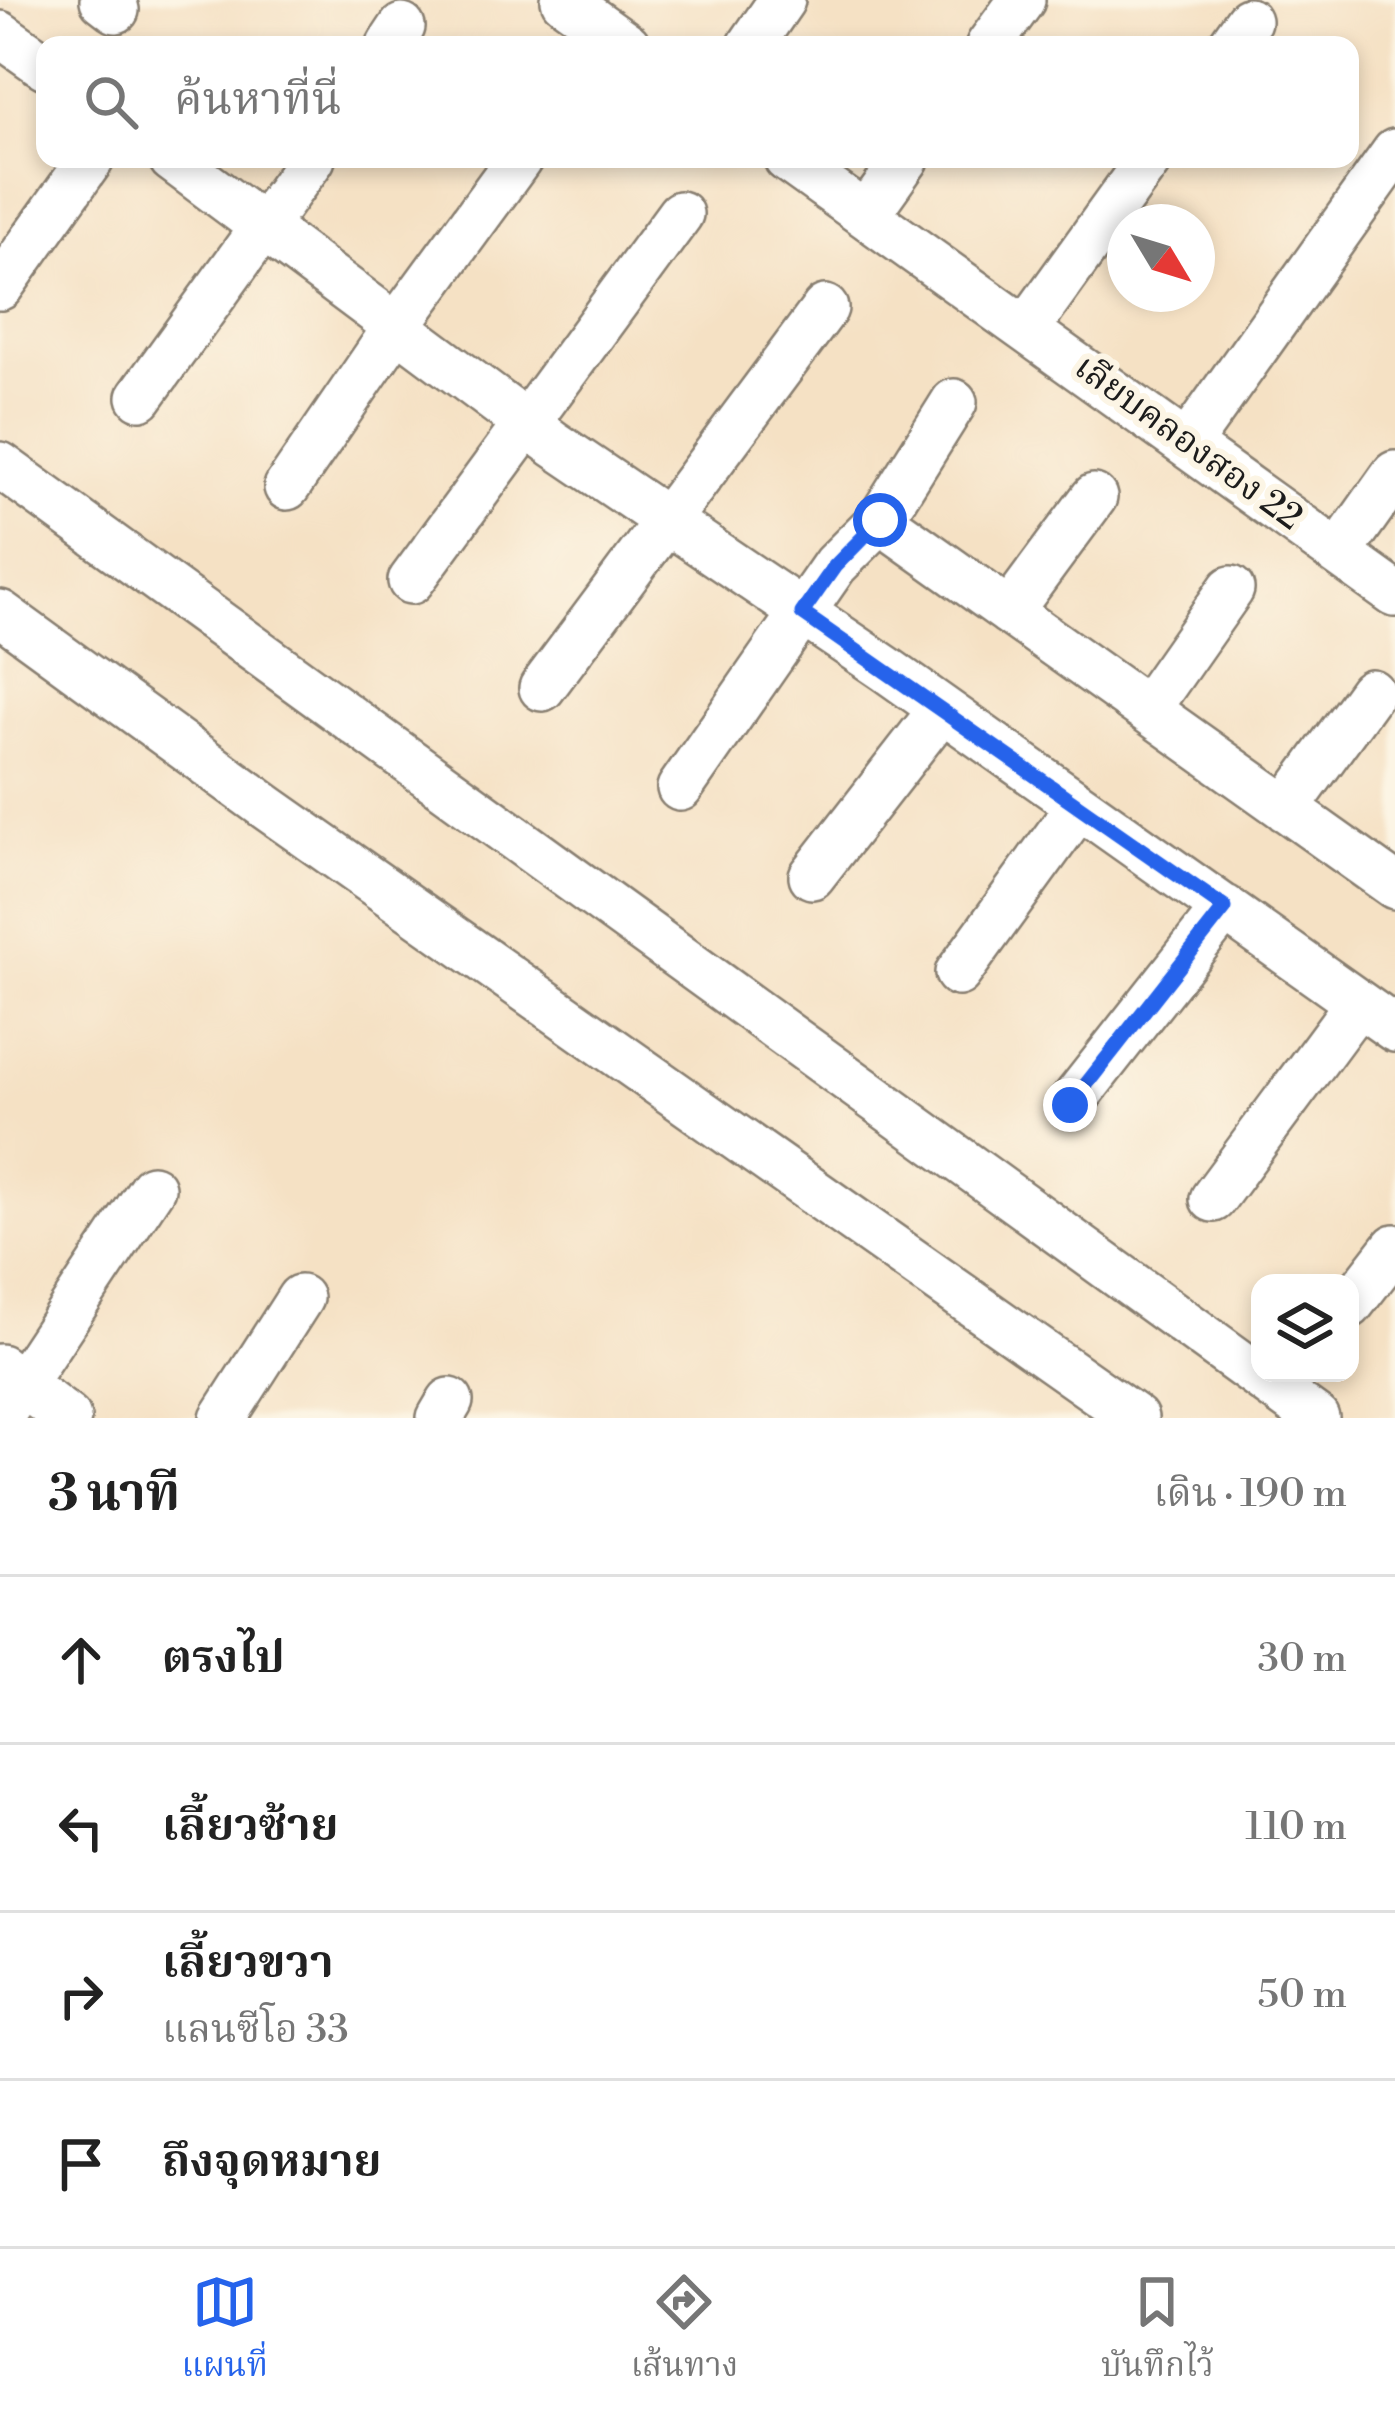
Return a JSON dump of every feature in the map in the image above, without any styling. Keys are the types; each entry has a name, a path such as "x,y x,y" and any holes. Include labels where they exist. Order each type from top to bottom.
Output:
{"street":[{"path":"564,0 614,36"},
{"path":"757,36 782,0"},
{"path":"996,36 1022,0"},
{"path":"0,34 36,60"},
{"path":"1188,443 1395,152"},
{"path":"0,287 85,168"},
{"path":"184,168 529,425 1395,1029"},
{"path":"140,397 305,168"},
{"path":"287,487 512,168"},
{"name":"เลียบคลองสอง 22","path":"801,168 1395,593"},
{"path":"866,215 900,168"},
{"path":"1027,328 1143,168"},
{"path":"411,581 680,214"},
{"path":"542,688 825,308"},
{"path":"680,788 835,566 880,520 954,401"},
{"path":"0,465 1316,1418"},
{"path":"1339,553 1395,474"},
{"path":"1009,612 1094,497"},
{"path":"880,520 1395,886"},
{"path":"1147,710 1231,589"},
{"path":"0,614 1135,1418"},
{"path":"1286,809 1371,692"},
{"path":"812,876 942,709"},
{"path":"958,973 1079,806"},
{"path":"1070,1105 1225,908"},
{"path":"1213,1199 1358,1003"},
{"path":"68,1418 7,1389 152,1189"},
{"path":"1359,1293 1395,1246"},
{"path":"223,1418 300,1298"}],"route":[{"path":"880,520 835,566 802,613 1225,908 1070,1105"}]}
